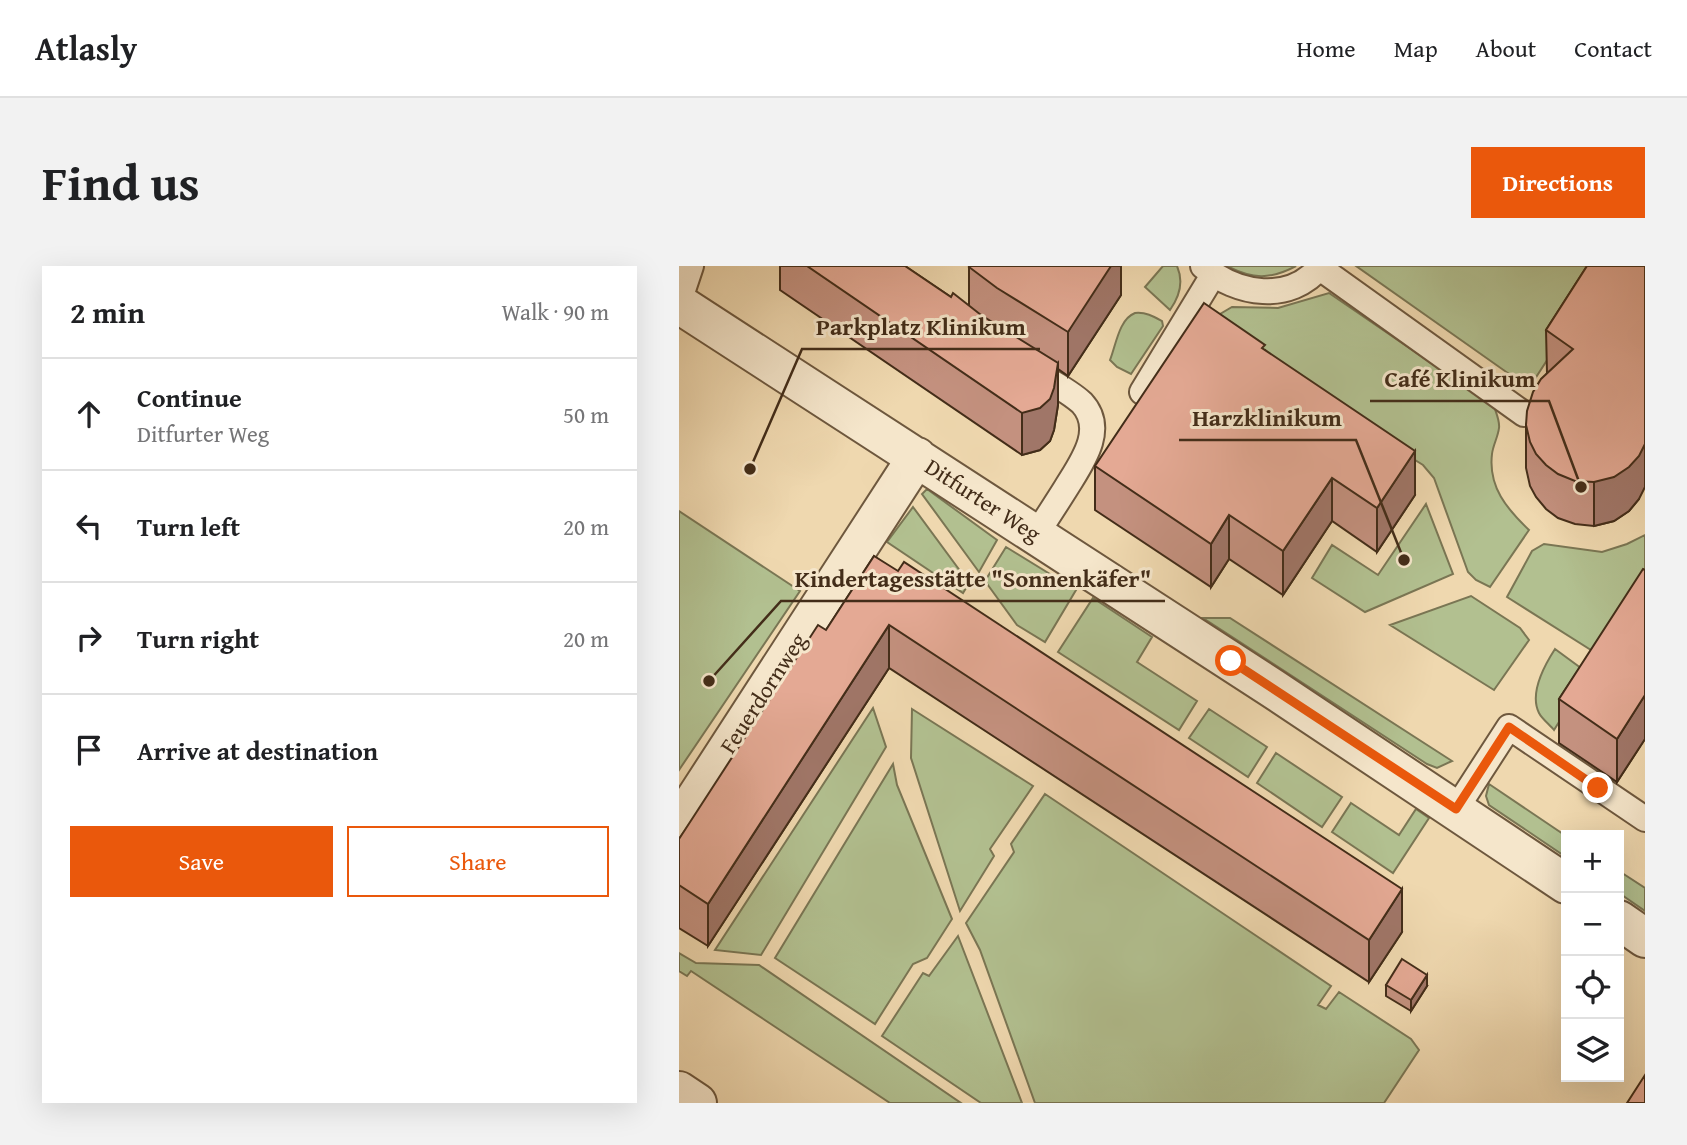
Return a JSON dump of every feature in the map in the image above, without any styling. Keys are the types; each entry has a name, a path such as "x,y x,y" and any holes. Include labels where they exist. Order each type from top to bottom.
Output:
{"street":[{"name":"Ditfurter Weg","path":"679,303 1456,809 1561,881"},
{"name":"Feuerdornweg","path":"679,824 917,457"},
{"path":"1624,923 1645,938"},
{"path":"679,1091 697,1103"}],"lane":[{"path":"679,303 691,266"},
{"path":"1142,391 1208,270 1224,281 1246,289 1268,292 1300,284 1321,267 1524,414"},
{"path":"1013,359 1078,400 1087,411 1091,423 1086,456 1036,535"},
{"path":"1456,809 1509,727 1645,819"}],"green space":[{"path":"1163,266 1177,266 1180,278 1178,294 1170,310 1145,287"},
{"path":"1227,266 1296,266 1278,274 1261,276"},
{"path":"1356,266 1608,266 1529,388"},
{"path":"1329,293 1494,406 1499,425 1492,454 1493,477 1496,487 1513,514 1529,530 1490,587 1476,580 1468,572 1434,478 1423,465 1203,329 1215,317 1232,307 1278,308"},
{"path":"1135,313 1152,316 1162,321 1163,326 1131,374 1110,360 1125,321"},
{"path":"927,489 997,540 979,572 922,494"},
{"path":"1426,504 1453,574 1365,612 1312,578 1332,545 1378,575"},
{"path":"913,507 969,583 963,593 887,542"},
{"path":"679,511 800,591 679,770"},
{"path":"1645,535 1645,605 1602,657 1507,597 1532,551 1544,544 1602,552"},
{"path":"1006,547 1076,590 1045,642 1017,625 985,581"},
{"path":"1471,596 1520,628 1529,640 1494,690 1390,625"},
{"path":"1093,598 1152,637 1137,662 1197,701 1179,730 1058,652"},
{"path":"1203,618 1230,618 1452,761 1437,768 1427,764"},
{"path":"1555,649 1589,674 1554,730 1539,713 1536,697 1542,671"},
{"path":"873,708 886,747 761,955 715,950"},
{"path":"912,709 1033,786 990,849 994,856 960,911 911,758"},
{"path":"1209,709 1267,747 1248,777 1189,738"},
{"path":"1276,753 1342,797 1322,827 1257,783"},
{"path":"893,764 897,785 952,919 927,958 913,964 875,1024 775,958"},
{"path":"1489,784 1561,833 1561,854 1489,805 1486,796"},
{"path":"1045,794 1331,986 1318,1005 1326,1009 1339,992 1411,1039 1419,1050 1384,1103 1035,1103 980,950 966,923 1014,852 1011,844"},
{"path":"1351,803 1399,835 1416,809 1429,818 1393,873 1332,832"},
{"path":"1624,874 1645,888 1645,911 1624,896"},
{"path":"958,936 1022,1103 981,1103 882,1036 923,973 929,976"},
{"path":"679,953 696,963 759,965 961,1103 890,1103 691,971 687,976 679,971"}],"building":[{"path":"807,266 905,266 951,297 953,293 981,315 1058,363 1050,399 1040,408 1022,413"},
{"path":"970,266 1111,266 1068,332 997,288"},
{"path":"1587,266 1645,266 1645,444 1629,467 1614,477 1594,482 1575,481 1546,465 1530,442 1526,425 1533,392 1541,379 1573,349 1546,330"},
{"path":"1204,303 1265,345 1262,348 1415,451 1377,508 1332,478 1283,551 1229,515 1211,544 1095,466"},
{"path":"874,556 898,571 904,562 1402,889 1369,940 889,625 708,904 679,885 679,839 818,625 826,630"},
{"path":"1643,569 1645,695 1617,739 1559,699"},
{"path":"1402,959 1427,975 1411,1000 1386,985"},
{"path":"1645,1075 1645,1103 1627,1103"}],"place":[{"name":"Parkplatz Klinikum","path":"750,469"},
{"name":"Café Klinikum","path":"1581,487"},
{"name":"Harzklinikum","path":"1404,560"},
{"name":"Kindertagesstätte \"Sonnenkäfer\"","path":"709,681"}],"route":[{"path":"1231,661 1456,809 1509,727 1598,788"}]}
